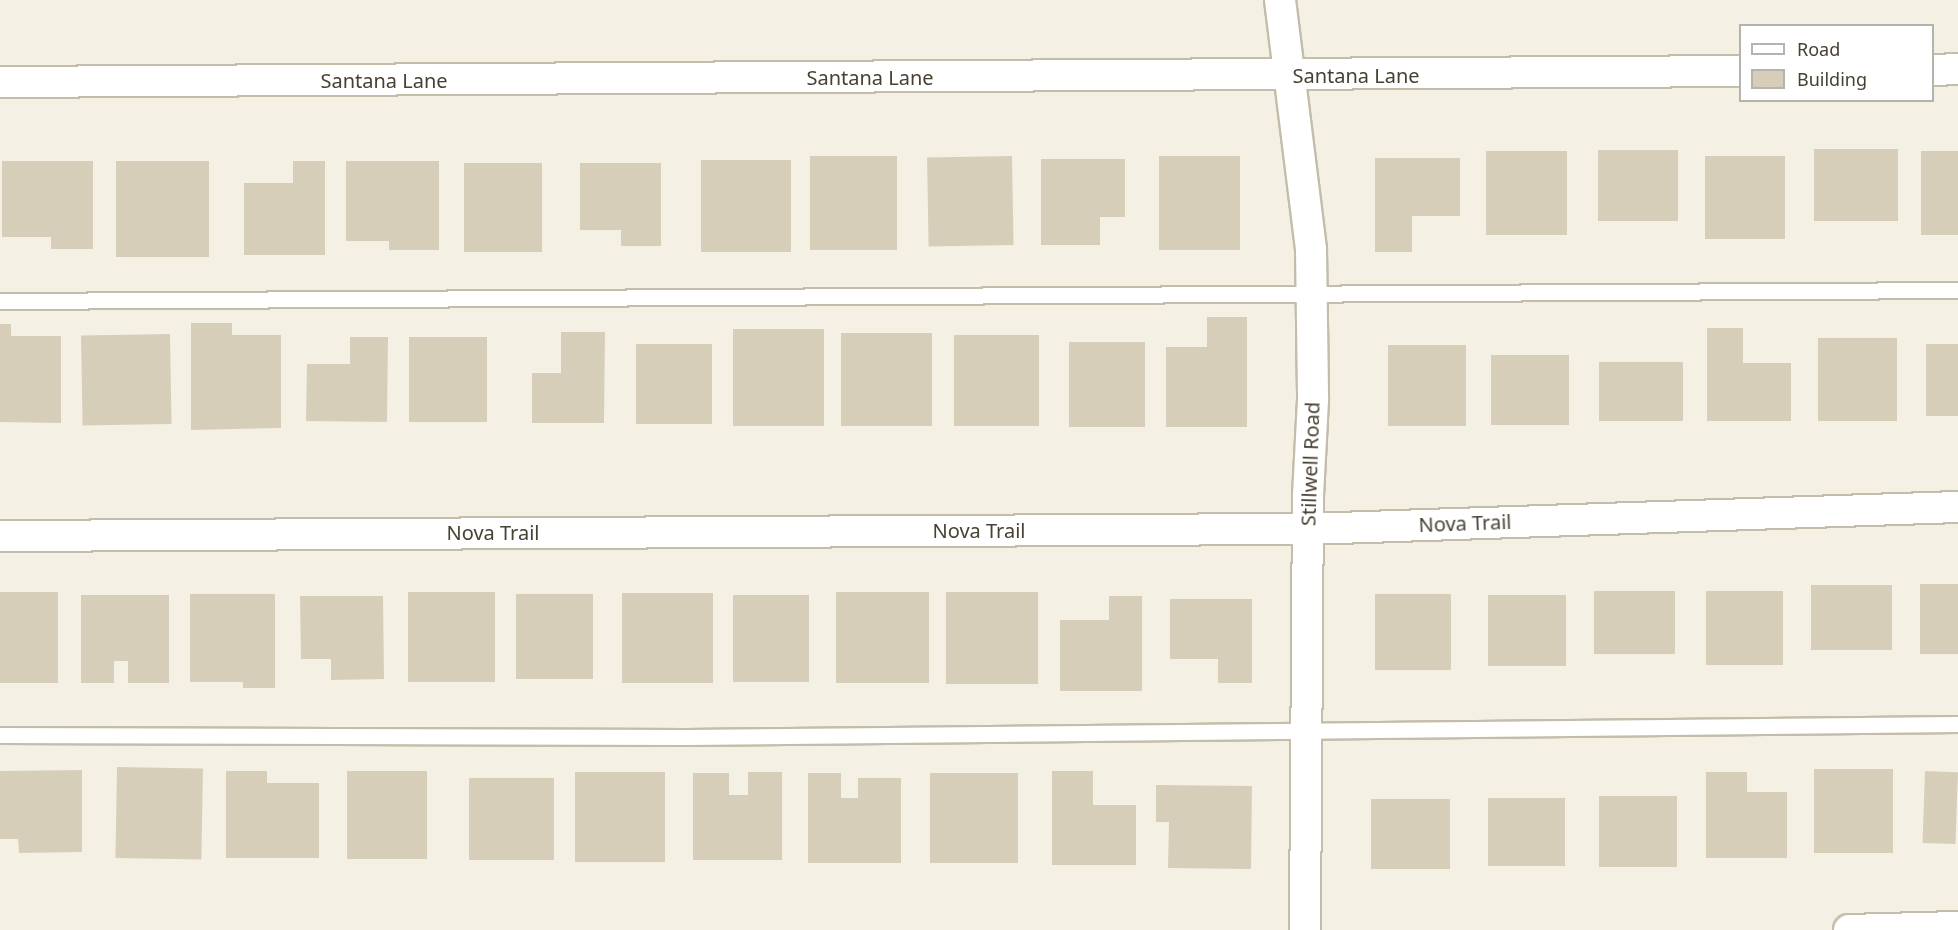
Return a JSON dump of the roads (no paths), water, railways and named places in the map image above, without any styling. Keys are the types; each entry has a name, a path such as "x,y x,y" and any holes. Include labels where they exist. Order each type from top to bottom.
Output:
{"street":[{"name":"Stillwell Road","path":"1281,0 1284,42 1292,75 1311,250 1313,400 1308,529 1305,930"},
{"path":"1934,70 1958,69"},
{"name":"Santana Lane","path":"0,82 1739,71"},
{"name":"Nova Trail","path":"0,536 1308,529 1958,507"},
{"path":"1849,930 1958,927"}],"lane":[{"path":"0,301 1311,296 1958,290"},
{"path":"0,735 698,737 1958,724"}]}
